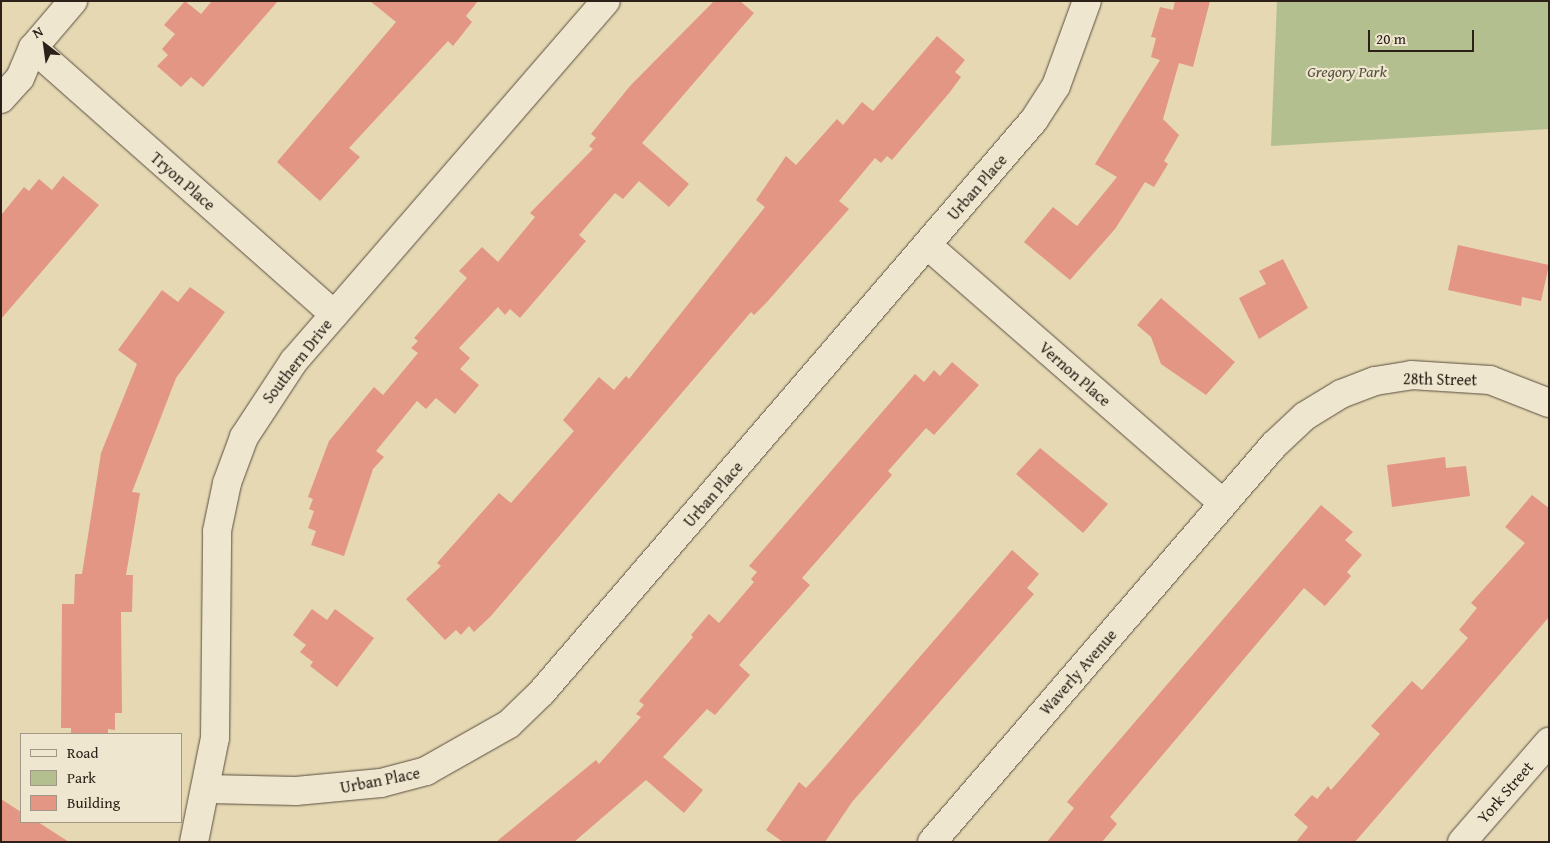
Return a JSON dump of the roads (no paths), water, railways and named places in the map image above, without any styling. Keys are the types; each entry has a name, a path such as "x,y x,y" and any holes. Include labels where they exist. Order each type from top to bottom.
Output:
{"street":[{"path":"1,98 20,78 33,48 73,1"},
{"name":"Southern Drive","path":"194,842 208,789 215,738 218,531 227,483 244,437 268,395 334,314 606,1"},
{"name":"Urban Place","path":"208,789 296,791 381,783 426,771 510,724 542,692 1034,120 1063,71 1087,1"},
{"name":"Tryon Place","path":"33,48 334,314"},
{"name":"Vernon Place","path":"927,245 1223,503"},
{"name":"28th Street","path":"1223,503 1305,416 1341,394 1375,382 1411,376 1490,380 1549,403"},
{"name":"Waverly Avenue","path":"932,842 1223,503"},
{"name":"York Street","path":"1462,842 1549,742"}],"park label":[{"name":"Gregory Park","path":"1347,71"}]}
